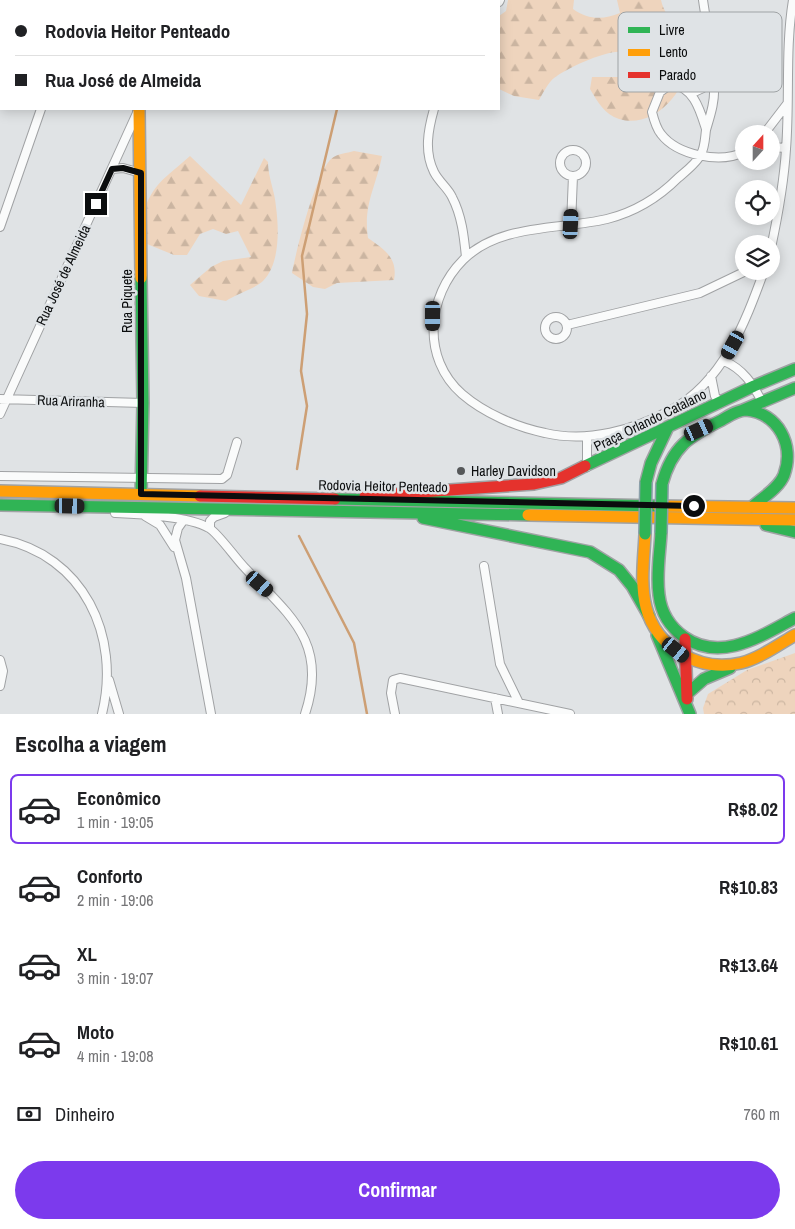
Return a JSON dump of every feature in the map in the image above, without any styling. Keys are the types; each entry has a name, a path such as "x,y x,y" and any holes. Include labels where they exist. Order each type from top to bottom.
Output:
{"main road":[{"name":"Rua Piquete","path":"139,110 141,173 141,494"},
{"name":"Praça Orlando Catalano","path":"587,467 795,368"},
{"path":"795,388 699,430 676,449 666,465 662,484 660,602 672,628 685,639 720,649 752,640 795,618"},
{"path":"742,410 768,414 779,421 788,432 792,446 790,461 784,474 772,490 752,507"},
{"path":"668,427 651,463 646,482 644,588 652,622 688,703"},
{"path":"334,499 397,492 534,484 562,478 587,467"},
{"name":"Rodovia Heitor Penteado","path":"0,491 795,508"},
{"name":"Rodovia Heitor Penteado","path":"0,505 795,520"},
{"path":"391,512 590,552 612,562 621,571 667,643 686,658 705,664 739,664"},
{"path":"742,520 795,532"},
{"path":"688,703 704,678 754,658 795,636"},
{"path":"685,639 688,703"}],"street":[{"path":"774,235 780,204 786,148 789,38 793,0"},
{"path":"660,92 652,112 660,134 671,144 686,152 724,157 735,154"},
{"path":"687,92 699,104 706,130"},
{"path":"690,94 694,92"},
{"path":"587,436 546,434 518,425 490,412 461,393 440,366 433,338 433,316 440,292 450,274 466,257 510,235 532,229 607,219 640,207 661,195 701,154 714,92"},
{"path":"771,125 787,104"},
{"path":"0,227 41,110"},
{"name":"Rua José de Almeida","path":"0,414 3,399 139,110"},
{"path":"434,110 428,128 428,150 434,173 452,196 460,217 466,257"},
{"path":"780,148 786,148"},
{"path":"112,169 123,168 141,173"},
{"path":"571,224 573,176"},
{"path":"567,326 700,293 735,276"},
{"name":"Praça Orlando Catalano","path":"587,467 587,436 632,429 657,418 679,406 712,376 724,362 733,345 749,312 761,280"},
{"path":"724,362 742,371 754,386 762,402"},
{"path":"712,376 715,396 720,403"},
{"name":"Rua Ariranha","path":"3,399 142,403"},
{"path":"0,476 224,479 236,442"},
{"path":"70,506 99,512 144,515 183,521 210,528 254,578 275,596 304,634 312,662 313,680 305,714"},
{"path":"210,528 210,521 214,517 247,509"},
{"path":"144,515 160,525 181,560"},
{"path":"183,521 175,534 211,714"},
{"path":"0,539 11,541 36,552 59,567 79,584 97,618 103,638 108,680 120,714"},
{"path":"484,566 500,664 519,703"},
{"path":"0,660 3,671 0,686"},
{"path":"395,714 390,693 393,680 400,678 570,714"},
{"path":"102,714 108,680"},
{"path":"495,698 498,714"}],"green space":[{"path":"508,0 574,0 573,9 590,17 602,18 618,14 618,52 597,57 560,74 554,78 539,100 514,96 500,89 500,15 506,11"},
{"path":"617,0 661,0 666,12 620,12"},
{"path":"592,77 618,77 618,92 676,92 664,108 654,115 631,121 619,119 606,111 590,89"},
{"path":"354,151 382,156 367,216 368,238 389,255 394,266 394,280 337,283 325,289 313,287 292,273 313,194 326,166 332,158"},
{"path":"190,156 241,205 264,158 268,162 278,225 277,246 273,265 269,274 260,284 226,301 199,296 190,285 211,267 223,261 251,257 238,231 226,234 213,229 200,234 187,255 174,255 147,244 139,230 147,204 156,187"},
{"path":"795,653 795,714 704,714 703,708 708,694 747,670"}],"waterway":[{"path":"297,469 307,406 301,371 307,314 302,256 337,110"},
{"path":"299,536 354,643 367,714"}],"traffic: fast":[{"path":"141,278 143,403 141,494"},
{"path":"585,466 754,386 795,369"},
{"path":"743,410 795,388"},
{"path":"662,484 671,461 683,444 736,412 743,410 757,412 767,417 781,432 785,442 787,464 782,480 752,507"},
{"path":"646,482 651,463 668,427"},
{"path":"645,534 646,482"},
{"path":"661,533 662,484"},
{"path":"335,499 658,506"},
{"path":"0,505 528,515"},
{"path":"423,518 590,552 619,570 632,586 649,616"},
{"path":"766,525 795,532"},
{"path":"661,533 658,564 660,601 670,624 684,637 712,648 726,647 755,639 795,618"},
{"path":"657,635 690,714"},
{"path":"688,693 704,679 730,668"}],"traffic: slow":[{"path":"139,110 141,278"},
{"path":"0,491 200,496"},
{"path":"658,506 795,508"},
{"path":"528,515 795,520"},
{"path":"645,534 643,580 646,607 651,622 659,634 682,654 710,664 726,665 741,663 762,655 795,635"}],"traffic: jam":[{"path":"365,496 534,484 561,478 585,466"},
{"path":"200,496 335,499"},
{"path":"685,639 687,699"}],"place":[{"name":"Harley Davidson","path":"461,471"}],"route":[{"path":"96,204 112,169 123,168 141,173 141,494 428,502 694,506"}]}
